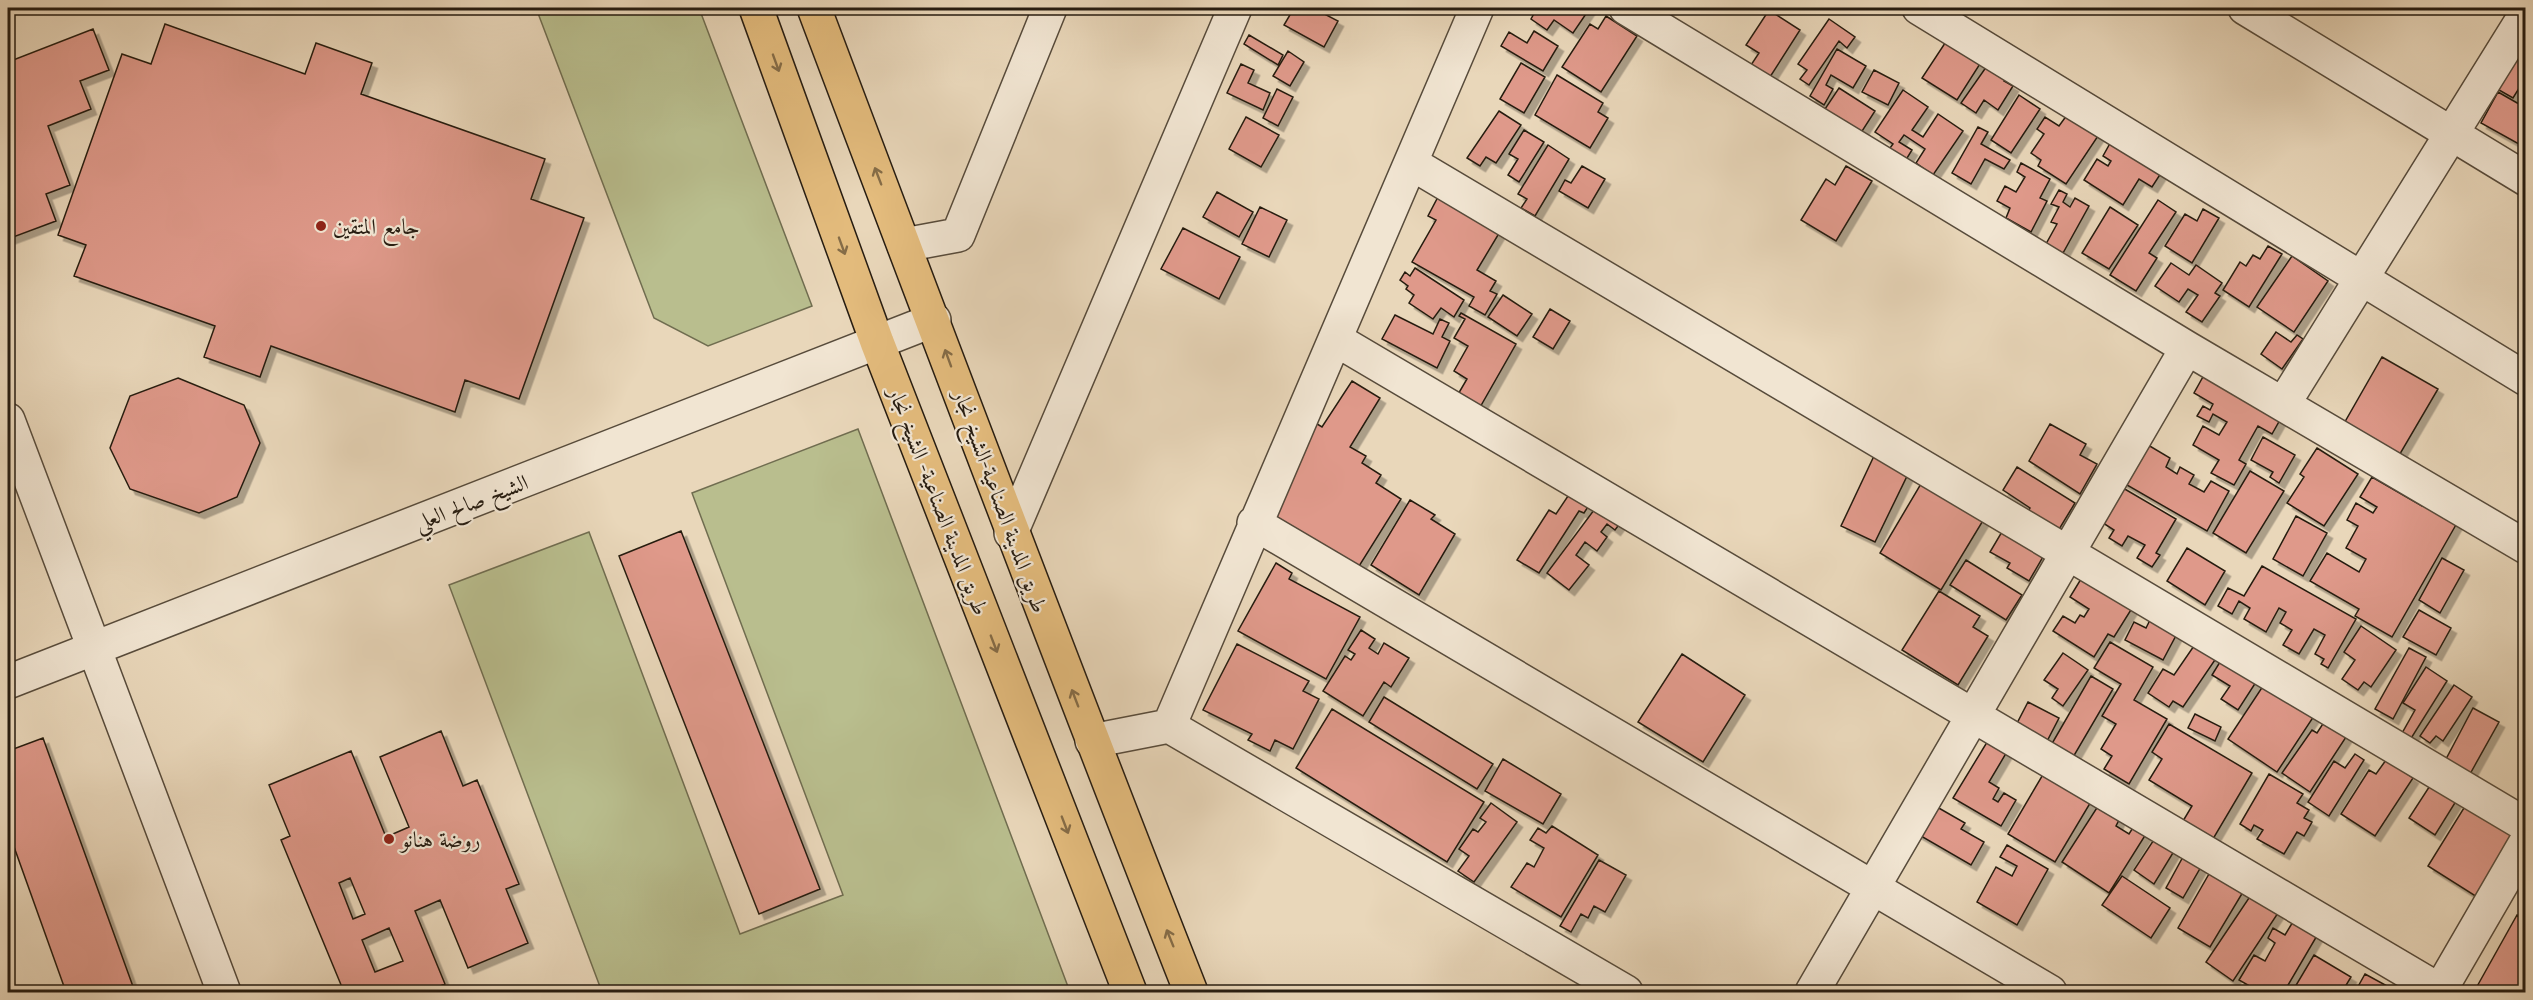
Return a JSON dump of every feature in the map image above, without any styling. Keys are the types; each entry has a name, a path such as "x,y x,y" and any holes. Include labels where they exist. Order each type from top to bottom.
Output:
{"main road":[{"name":"طريق المدينة الصناعية- الشيخ نجار","path":"756,8 877,342 1130,993"},
{"name":"طريق المدينة الصناعية-الشيخ نجار","path":"814,8 934,320 1011,533 1191,993"}],"street":[{"path":"904,245 958,236 1050,8"},
{"path":"1011,533 1235,8"},
{"path":"1169,726 1254,523 1477,8"},
{"path":"1626,8 2187,348 2526,547"},
{"path":"1919,8 2526,379"},
{"path":"2246,8 2526,179"},
{"path":"2284,403 2526,14"},
{"path":"1411,163 2526,825"},
{"name":"الشيخ صالح العلي","path":"8,682 934,320"},
{"path":"1335,339 2441,992 2526,842"},
{"path":"1812,993 2187,348"},
{"path":"8,420 224,993"},
{"path":"1254,523 2050,993"},
{"path":"1092,741 1169,726 1626,993"}],"green space":[{"path":"536,8 699,8 812,306 708,346 654,318"},
{"path":"858,429 1070,992 602,992 449,585 589,532 740,934 843,895 692,493"}],"building":[{"path":"1294,8 1313,8 1338,21 1324,47 1284,25"},
{"path":"1532,8 1590,8 1573,33 1554,20 1547,30 1531,19 1536,10"},
{"path":"1769,10 1800,30 1770,77 1751,65 1759,53 1746,45"},
{"path":"1606,16 1637,36 1601,92 1562,67 1590,24 1598,29"},
{"path":"1829,19 1855,37 1847,48 1839,41 1809,85 1800,79 1807,70 1798,64"},
{"name":"جامع المتقين","path":"165,24 305,74 316,43 372,63 361,94 545,159 531,199 584,218 519,399 465,380 455,412 271,346 260,377 204,357 215,326 74,276 86,245 58,235 122,54 151,64"},
{"path":"93,29 109,70 80,81 91,109 48,126 70,185 46,194 56,221 8,239 8,62"},
{"path":"1534,31 1558,46 1543,71 1501,46 1509,32 1527,43"},
{"path":"1951,34 1985,56 1957,100 1922,78"},
{"path":"1249,35 1283,55 1278,65 1244,44"},
{"path":"1837,49 1866,66 1853,88 1831,75 1826,85 1833,89 1824,105 1810,96"},
{"path":"1288,51 1304,62 1290,86 1273,76"},
{"path":"2511,56 2526,65 2526,77 2513,98 2492,86"},
{"path":"1521,63 1545,77 1524,113 1500,99"},
{"path":"1989,63 2008,75 2004,81 2013,86 1998,110 1984,100 1976,113 1961,103"},
{"path":"1241,64 1254,70 1248,83 1270,93 1263,110 1227,93"},
{"path":"1874,70 1899,83 1888,105 1862,92"},
{"path":"1557,75 1603,103 1598,112 1608,118 1590,148 1535,115"},
{"path":"1839,88 1875,111 1857,139 1821,115"},
{"path":"1277,89 1293,97 1278,126 1263,118"},
{"path":"1903,90 1928,107 1912,130 1923,137 1938,114 1963,131 1933,175 1916,163 1925,149 1904,135 1899,142 1912,150 1904,163 1887,152 1893,144 1875,132"},
{"path":"2498,92 2526,108 2526,148 2481,123"},
{"path":"2019,95 2040,109 2011,153 1991,140"},
{"path":"1499,111 1521,125 1496,163 1486,157 1480,166 1467,158"},
{"path":"2067,115 2098,136 2066,184 2038,166 2041,160 2031,153 2044,134 2037,129 2045,117 2059,126"},
{"path":"1246,117 1279,135 1261,167 1229,149"},
{"path":"1978,127 1988,132 1981,144 2010,160 2004,169 1985,159 1971,184 1952,173"},
{"path":"1524,130 1544,142 1519,182 1508,175 1518,159 1509,154"},
{"path":"2113,138 2163,170 2152,187 2139,179 2123,205 2084,180 2097,159 2108,166 2111,161 2103,156"},
{"path":"1548,145 1569,159 1535,216 1521,208 1527,199 1518,194"},
{"path":"2021,163 2050,179 2040,198 2047,201 2031,232 2006,218 2010,208 1997,201 2005,186 2016,192 2025,177 2017,172"},
{"path":"1582,166 1605,179 1588,208 1559,191 1565,180 1571,183"},
{"path":"1846,166 1872,181 1836,241 1801,220 1826,179 1835,185"},
{"path":"2059,190 2067,194 2063,202 2070,207 2075,198 2089,206 2063,253 2046,244 2057,224 2051,222 2059,207 2051,204"},
{"path":"1217,192 1253,212 1239,237 1203,217"},
{"path":"1439,195 1501,230 1477,270 1496,281 1490,291 1497,294 1485,315 1469,306 1474,297 1412,262 1436,220 1428,216"},
{"path":"2158,200 2176,212 2149,253 2157,258 2136,291 2110,275"},
{"path":"1260,207 1287,220 1269,257 1242,244"},
{"path":"2110,207 2138,225 2109,269 2082,253"},
{"path":"2203,209 2219,218 2192,263 2165,246 2185,214 2197,221"},
{"path":"1183,228 1240,257 1219,299 1161,269"},
{"path":"2268,246 2282,254 2249,307 2223,290 2240,262 2246,266 2253,255 2260,259"},
{"path":"2292,256 2328,281 2294,332 2257,307"},
{"path":"2171,263 2189,275 2196,265 2222,283 2215,293 2220,296 2202,322 2186,312 2198,295 2188,289 2179,302 2155,286"},
{"path":"1415,268 1464,300 1454,317 1441,308 1433,319 1409,303 1414,295 1400,280 1405,272 1410,276"},
{"path":"1503,295 1532,314 1517,336 1488,317"},
{"path":"1550,309 1570,321 1553,349 1533,337"},
{"path":"1461,313 1516,344 1479,409 1457,396 1467,379 1454,371 1468,346 1454,338 1465,319 1459,316"},
{"path":"1395,315 1433,334 1440,319 1449,323 1442,337 1450,341 1437,368 1382,339"},
{"path":"2276,332 2291,342 2297,335 2303,339 2282,369 2261,354"},
{"path":"2382,357 2438,389 2397,459 2342,427"},
{"path":"2204,375 2281,418 2272,434 2258,426 2239,460 2246,464 2234,485 2211,473 2219,460 2193,445 2203,426 2219,435 2227,422 2213,414 2209,422 2197,416 2203,406 2210,410 2213,404 2194,393"},
{"path":"178,378 244,405 260,443 237,497 199,513 130,489 110,448 130,396"},
{"path":"1352,381 1380,398 1350,447 1366,456 1362,463 1381,475 1376,483 1401,499 1356,571 1267,517 1314,422 1322,427"},
{"path":"2050,424 2086,444 2080,455 2097,464 2080,494 2029,461"},
{"path":"2263,437 2295,455 2279,483 2270,477 2273,472 2251,460"},
{"path":"2143,442 2170,458 2166,467 2177,474 2180,467 2194,475 2189,484 2204,492 2211,481 2229,491 2207,531 2120,481"},
{"path":"2317,448 2358,474 2324,526 2287,503 2304,477 2300,474"},
{"path":"1874,456 1909,472 1875,542 1841,526"},
{"path":"2017,467 2075,503 2058,531 2028,512 2030,508 2003,490"},
{"path":"2250,471 2284,491 2246,553 2213,533"},
{"path":"1925,477 1987,514 1941,590 1880,553"},
{"path":"2372,477 2422,506 2426,499 2457,523 2392,637 2355,616 2359,609 2310,581 2327,553 2359,572 2366,559 2346,548 2358,526 2347,520 2356,503 2373,513 2377,507 2360,497"},
{"path":"2123,488 2176,519 2156,553 2160,555 2152,567 2137,558 2145,545 2128,536 2122,546 2109,538 2114,530 2103,523"},
{"path":"1572,490 1591,502 1584,513 1579,511 1539,573 1517,560 1549,510 1556,514"},
{"path":"1410,500 1435,515 1431,519 1455,534 1419,595 1371,565"},
{"path":"1594,510 1602,516 1605,510 1621,522 1615,530 1607,524 1601,532 1607,537 1597,551 1585,542 1576,555 1589,565 1569,590 1547,573"},
{"path":"2296,516 2327,533 2303,576 2273,559"},
{"path":"2003,530 2044,555 2029,581 2007,568 2010,563 1990,552"},
{"path":"681,531 820,889 759,914 619,556"},
{"path":"2187,548 2225,571 2205,605 2167,581"},
{"path":"2442,558 2464,570 2440,613 2419,600"},
{"path":"1966,560 2022,595 2006,620 1950,585"},
{"path":"1276,563 1292,573 1289,579 1360,617 1326,679 1238,631"},
{"path":"2262,566 2356,619 2328,668 2321,664 2324,659 2315,654 2325,635 2314,629 2299,654 2283,645 2292,630 2280,623 2286,612 2279,608 2266,632 2244,619 2250,608 2239,601 2232,614 2218,606 2228,588 2244,596"},
{"path":"2084,574 2134,605 2114,637 2108,634 2094,657 2053,631 2063,616 2075,623 2080,615 2084,617 2089,609 2070,597"},
{"path":"1939,591 1980,616 1973,627 1988,636 1958,685 1902,650"},
{"path":"2419,610 2451,628 2436,655 2403,637"},
{"path":"2153,614 2180,628 2163,660 2125,640 2134,622 2146,628"},
{"path":"2361,626 2396,650 2371,687 2364,682 2358,690 2342,679 2355,660 2344,652"},
{"path":"1361,630 1375,639 1369,648 1378,654 1384,643 1409,658 1391,687 1384,682 1363,716 1323,691 1345,656 1351,660 1355,654 1348,650"},
{"path":"2198,640 2219,654 2183,707 2173,701 2169,707 2148,693 2163,669 2174,675"},
{"path":"2110,642 2153,667 2134,700 2167,719 2129,784 2104,769 2112,756 2101,749 2116,724 2102,716 2121,684 2094,668"},
{"path":"1237,644 1309,681 1303,691 1319,699 1293,749 1275,740 1270,751 1248,740 1252,734 1203,710"},
{"path":"2409,648 2426,657 2393,719 2375,709"},
{"path":"2063,653 2088,670 2063,706 2052,698 2058,689 2044,680"},
{"path":"1682,654 1745,695 1703,762 1638,722"},
{"path":"2223,657 2258,679 2238,710 2221,699 2230,686 2212,675"},
{"path":"2426,667 2447,681 2410,740 2401,735 2415,710 2403,703"},
{"path":"2091,676 2113,689 2072,759 2050,747"},
{"path":"2265,683 2314,716 2277,772 2228,739"},
{"path":"2454,685 2472,697 2443,741 2436,736 2430,743 2420,736"},
{"path":"1384,697 1493,764 1477,789 1369,722"},
{"path":"2028,702 2059,718 2044,747 2013,731"},
{"path":"2473,708 2499,722 2470,774 2445,761"},
{"path":"1332,709 1484,802 1447,862 1296,768"},
{"path":"2195,714 2221,727 2215,741 2188,728"},
{"path":"2328,716 2350,731 2310,792 2282,773 2312,730 2317,733"},
{"path":"2169,724 2252,773 2213,839 2183,821 2192,806 2149,780 2162,759 2152,752"},
{"path":"441,731 463,786 477,780 519,884 506,889 528,943 468,968 440,900 415,911 445,984 425,992 344,992 281,840 290,836 269,785 351,751 386,837 409,827 380,757","holes":["350,878 365,914 353,919 339,883","389,928 403,961 375,972 362,940"]},
{"path":"1992,734 2011,745 1989,782 1999,788 1993,799 1998,802 2004,793 2016,800 2001,826 1953,798"},
{"path":"43,738 135,992 66,992 8,830 8,751"},
{"path":"2355,754 2364,760 2329,816 2308,802 2334,761 2345,768"},
{"path":"1503,759 1561,794 1543,824 1485,791"},
{"path":"2386,760 2413,778 2375,836 2341,814 2369,770 2376,774"},
{"path":"2045,771 2092,800 2055,862 2008,834"},
{"path":"2269,774 2303,794 2297,803 2309,810 2304,818 2312,822 2304,836 2297,832 2284,854 2257,839 2263,830 2254,825 2251,831 2240,824"},
{"path":"2433,781 2458,798 2435,835 2409,818"},
{"path":"1491,803 1517,822 1474,882 1458,871 1469,856 1459,849 1473,829 1478,832 1486,822 1480,818"},
{"path":"1930,803 1965,823 1961,829 1984,842 1971,865 1914,832"},
{"path":"2100,803 2121,816 2116,826 2129,834 2134,826 2146,834 2109,893 2062,862"},
{"path":"2467,803 2516,834 2477,897 2428,866"},
{"path":"1552,826 1598,855 1561,917 1511,887 1527,863 1534,867 1544,848 1530,840 1538,828 1546,833"},
{"path":"2157,835 2176,848 2154,884 2134,870"},
{"path":"2007,845 2048,869 2017,925 1977,902 1996,867 2012,876 2017,866 2000,857"},
{"path":"2184,855 2202,865 2183,898 2166,888"},
{"path":"1599,860 1626,875 1605,912 1594,906 1588,918 1581,914 1571,932 1560,926"},
{"path":"2213,867 2246,887 2210,947 2178,928"},
{"path":"2122,876 2170,908 2151,938 2102,905"},
{"path":"2257,886 2284,904 2233,981 2206,962"},
{"path":"2517,915 2526,920 2526,992 2480,992 2475,990"},
{"path":"2294,920 2318,934 2284,992 2260,992 2239,980 2254,955 2265,961 2275,943 2268,938 2273,928 2285,935"},
{"path":"2314,955 2351,977 2342,992 2292,992"},
{"path":"2365,974 2389,987 2386,992 2355,992"}],"place":[{"name":"جامع المتقين","path":"321,226"},
{"name":"روضة هنانو","path":"389,839"}]}
